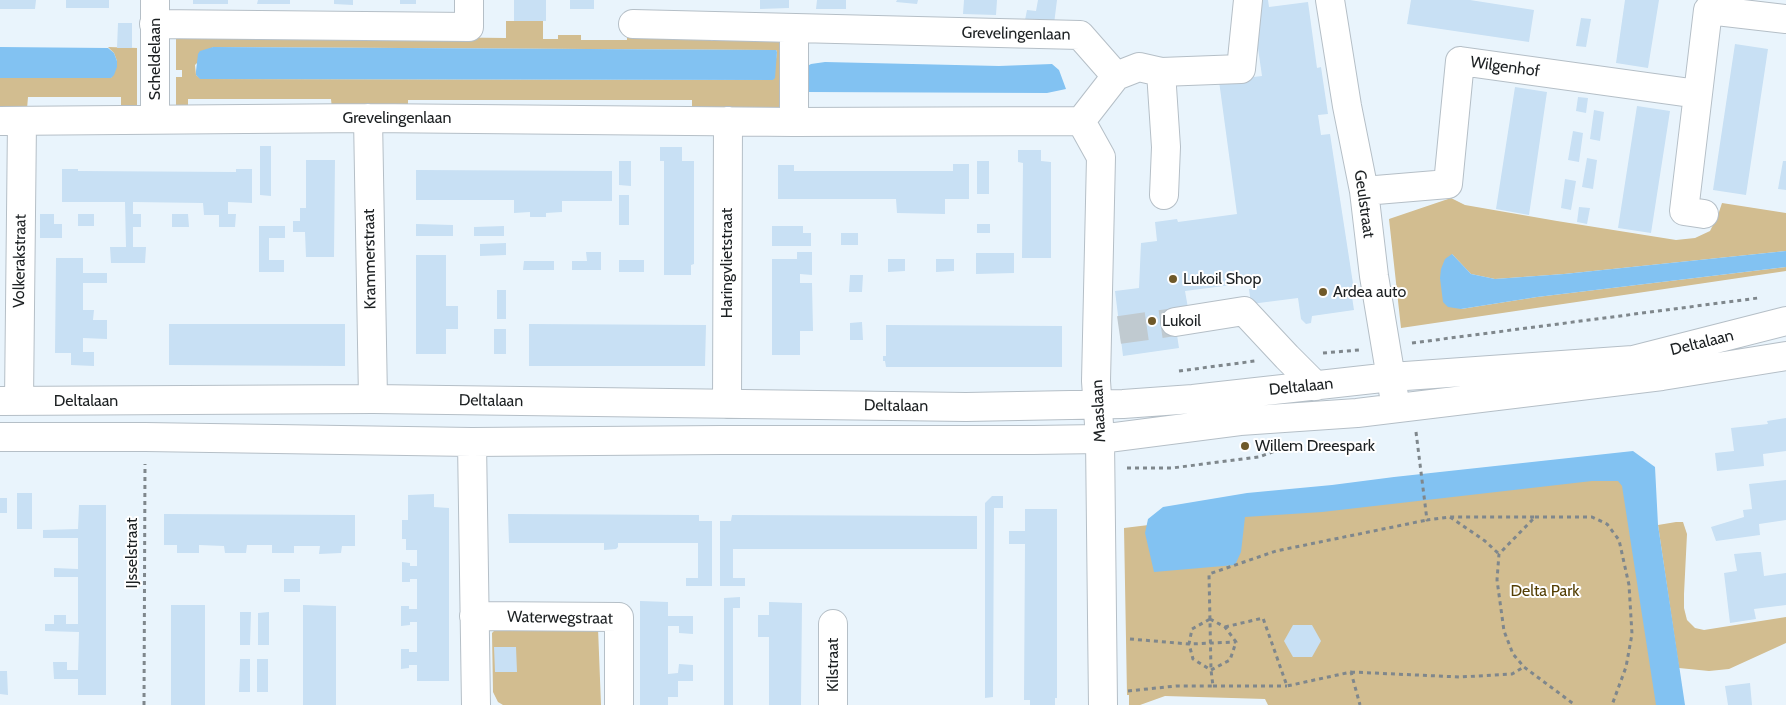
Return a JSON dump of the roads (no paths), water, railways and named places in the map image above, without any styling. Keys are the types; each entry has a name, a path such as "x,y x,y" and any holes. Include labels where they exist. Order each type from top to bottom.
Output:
{"street":[{"path":"155,12 469,26 469,0"},
{"path":"1081,121 1116,76 1139,67 1161,72 1241,69 1248,0"},
{"name":"Geulstraat","path":"1330,0 1347,106 1364,191 1374,276 1395,408"},
{"path":"1704,214 1684,211 1708,10 1786,19"},
{"name":"Scheldelaan","path":"155,12 155,118"},
{"name":"Grevelingenlaan","path":"633,24 1080,35 1116,76"},
{"path":"794,28 794,122"},
{"name":"Wilgenhof","path":"1364,191 1448,184 1460,61 1698,94"},
{"path":"1161,72 1166,146 1164,195"},
{"name":"Grevelingenlaan","path":"11,121 155,118 794,122 1081,121"},
{"name":"Krammerstraat","path":"368,118 373,399"},
{"name":"Volkerakstraat","path":"9,401 11,121"},
{"name":"Haringvlietstraat","path":"727,404 728,121"},
{"name":"Maaslaan","path":"1081,121 1101,157 1109,332 1097,404 1100,439 1103,700"},
{"path":"1176,322 1244,310 1316,386"},
{"name":"Deltalaan","path":"9,401 373,399 966,406 1123,404 1193,399 1391,377 1633,360 1786,322"},
{"name":"Deltalaan","path":"0,437 145,437 472,442 1100,439 1240,421 1357,413 1662,376 1786,356"},
{"path":"472,442 476,705"},
{"name":"Waterwegstraat","path":"474,616 620,617 619,705"},
{"name":"Kilstraat","path":"833,624 833,705"}],"water":[{"path":"0,47 108,48 114,53 117,67 111,78 0,78"},
{"path":"213,47 776,50 777,52 775,78 773,80 200,79 196,75 198,54 200,51"},
{"path":"825,62 999,66 1052,64 1059,70 1066,89 1047,93 807,92 804,68 811,64"},
{"path":"1786,251 1786,267 1537,297 1461,309 1448,307 1443,302 1440,278 1445,259 1452,254 1471,274 1495,279 1564,274"},
{"path":"1633,451 1655,467 1658,525 1685,705 1656,705 1622,486 1618,481 1592,481 1322,512 1245,517 1241,552 1235,565 1154,572 1145,533 1148,519 1163,507 1247,493"}],"tunnel":[{"path":"1119,330 1175,322"}],"place":[{"name":"Lukoil Shop","path":"1173,279"},
{"name":"Ardea auto","path":"1323,292"},
{"name":"Lukoil","path":"1152,321"},
{"name":"Willem Dreespark","path":"1245,446"}],"park label":[{"name":"Delta Park","path":"1545,591"}]}
